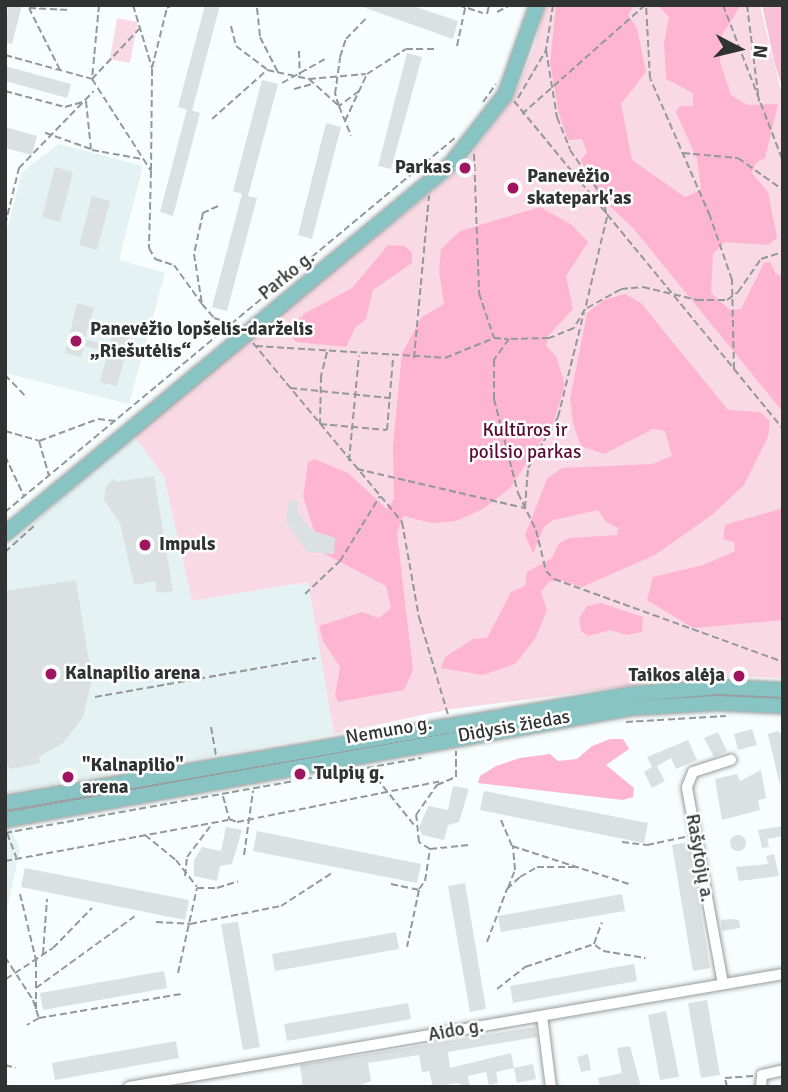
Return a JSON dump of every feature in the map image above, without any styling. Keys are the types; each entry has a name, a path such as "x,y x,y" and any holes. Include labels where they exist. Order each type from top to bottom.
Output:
{"main road":[{"name":"Parko g.","path":"5,534 431,181 469,134 510,98 537,5"},
{"name":"Nemuno g.","path":"5,803 453,739 633,694 719,687 783,690"},
{"name":"Nemuno g.","path":"6,828 453,739 632,708 718,703 783,706"}],"street":[{"name":"Rašytojų a.","path":"723,984 695,835 688,779 693,772 730,760"},
{"name":"Aido g.","path":"129,1087 173,1083 783,974"},
{"path":"542,1016 551,1087"},
{"path":"761,1082 783,1070"}],"path":[{"path":"99,5 92,79 95,90 151,171"},
{"path":"134,5 152,68"},
{"path":"172,5 167,8 152,68 149,248 155,258 174,265 214,318 233,324"},
{"path":"458,5 483,13"},
{"path":"487,14 489,5"},
{"path":"497,12 510,5"},
{"path":"525,508 528,468 558,417 607,218 603,197 564,140 546,50 553,5"},
{"path":"521,115 552,83 645,5"},
{"path":"645,5 650,78 710,216 734,295 734,369"},
{"path":"723,5 783,161"},
{"path":"747,5 759,102"},
{"path":"457,47 465,7"},
{"path":"61,71 29,8 70,10"},
{"path":"257,8 260,37 279,72"},
{"path":"351,136 335,94 337,75 346,39 365,19"},
{"path":"231,26 236,46 267,70 309,79 367,74 406,49 436,49"},
{"path":"92,79 140,28"},
{"path":"546,50 510,98 521,115 783,429"},
{"path":"299,51 300,76"},
{"path":"5,55 92,79"},
{"path":"282,83 300,76 327,58"},
{"path":"212,119 267,70"},
{"path":"344,123 367,74"},
{"path":"482,104 500,77"},
{"path":"309,79 339,106"},
{"path":"294,89 314,84"},
{"path":"5,225 19,168 54,137 95,90"},
{"path":"339,106 360,90"},
{"path":"5,92 65,107 86,101"},
{"path":"86,101 91,149"},
{"path":"43,132 91,149 144,159"},
{"path":"5,512 469,134"},
{"path":"469,134 479,293 494,338"},
{"path":"681,153 738,158 783,190"},
{"path":"414,359 431,181"},
{"path":"202,304 194,254 197,226 203,213 218,206"},
{"path":"255,346 414,359 445,358 494,338 561,335 574,328 585,309 621,289 643,287 706,302 734,295 761,259 783,252"},
{"path":"244,316 259,335 252,341 255,346 402,522 419,617 453,739 457,777 249,818"},
{"path":"509,339 494,360 494,399 546,571 554,579 783,662"},
{"path":"320,424 323,391 321,376 327,352"},
{"path":"349,461 359,354"},
{"path":"320,424 387,430 393,357"},
{"path":"5,375 24,394"},
{"path":"290,388 390,398"},
{"path":"5,431 39,441 98,419 117,421"},
{"path":"39,441 49,477"},
{"path":"5,456 24,497"},
{"path":"356,469 525,508"},
{"path":"305,594 340,561 380,496"},
{"path":"95,697 316,658"},
{"path":"617,723 734,716"},
{"name":"Didysis žiedas","path":"443,754 453,739 469,750"},
{"path":"16,859 6,828 253,789 431,757"},
{"path":"368,768 415,826 419,842 429,849 469,845"},
{"path":"415,826 421,802 448,780"},
{"path":"244,855 253,789"},
{"path":"5,861 229,820"},
{"path":"487,942 515,870 512,846 501,820"},
{"path":"185,877 187,857 213,822"},
{"path":"145,835 176,860 185,877 197,888 217,888 238,881"},
{"path":"622,842 647,845 695,835"},
{"path":"512,846 584,867 632,885"},
{"path":"407,947 419,890 425,881 429,849"},
{"path":"507,889 537,867 584,867"},
{"path":"156,922 190,924 281,906 332,873"},
{"path":"391,884 419,890"},
{"path":"178,973 197,888"},
{"path":"20,894 36,960 36,1009"},
{"path":"43,955 47,900"},
{"path":"6,981 43,955 92,908"},
{"path":"36,988 135,916"},
{"path":"594,944 602,922"},
{"path":"594,944 603,951 645,958"},
{"path":"496,989 526,967 594,944"},
{"path":"5,957 39,1018"},
{"path":"5,966 6,981"},
{"path":"27,1025 39,1018 181,994"},
{"path":"5,1065 16,1068"},
{"path":"727,1087 725,1077 761,1082"}],"shaded area":[{"path":"762,5 783,5 783,89 775,65"},
{"path":"59,144 143,166 119,260 165,273 129,404 5,373 5,238 22,172"},
{"path":"133,434 164,477 192,601 308,582 334,734 5,793 5,549"},
{"path":"10,826 20,850 5,918 5,827"}],"green space":[{"name":"Kultūros ir poilsio parkas","path":"545,5 760,5 783,99 783,678 734,676 637,685 446,710 334,734 308,582 192,601 164,477 133,434 462,167 514,96 534,48"},
{"path":"556,5 634,5 628,15 637,28 646,72 621,104 632,160 685,197 701,190 697,159 676,112 680,106 693,106 693,93 666,79 664,43 669,17 658,5 741,5 722,35 720,62 731,95 747,105 778,104 765,158 756,163 752,173 768,192 777,238 768,245 725,242 713,254 711,293 730,310 741,309 764,263 770,262 776,274 783,276 783,412 633,228 597,194 581,160 587,152 582,139 568,140 559,114 550,63"},
{"path":"117,18 138,22 130,63 110,59"},
{"path":"540,207 572,225 588,242 566,276 573,309 548,336 546,346 556,356 565,385 553,424 510,488 483,509 456,521 432,523 403,516 397,533 413,670 404,690 338,702 335,695 340,667 323,641 319,626 362,612 379,618 391,608 386,586 321,552 303,497 308,462 314,459 348,473 387,509 394,499 393,445 402,353 422,317 444,304 439,272 441,249 460,231"},
{"path":"388,245 405,246 412,253 412,263 373,290 366,319 355,328 346,347 296,342 290,334 292,327 304,314 352,288"},
{"path":"625,294 641,303 728,410 760,412 770,421 768,437 744,485 712,515 655,555 582,587 560,580 549,582 541,592 547,610 535,639 515,664 483,675 441,668 445,657 473,639 487,638 511,592 525,586 527,572 552,558 559,543 569,538 617,535 618,528 606,522 598,510 553,520 544,527 533,554 525,535 547,479 562,468 652,464 672,456 665,431 653,429 604,454 581,446 573,424 570,399 587,313 604,300"},
{"path":"783,508 783,620 693,628 647,600 653,577 703,565 735,551 734,542 723,539 725,525"},
{"path":"601,603 643,617 642,632 627,635 610,630 588,636 581,631 579,618 587,606"},
{"path":"735,693 783,696 783,700 728,697 5,815 5,810 629,699"},
{"path":"610,739 623,739 629,749 606,765 634,788 633,797 623,800 478,783 480,776 496,766 520,758 550,754 558,761 577,759 592,746"}],"building":[{"path":"8,5 22,5 12,44 5,42"},
{"path":"205,5 220,5 192,111 178,107"},
{"path":"357,5 410,5 458,21 453,39"},
{"path":"407,53 422,57 391,169 378,166"},
{"path":"5,66 71,84 67,98 5,81"},
{"path":"262,80 278,84 248,196 257,198 227,311 212,307 242,194 233,191"},
{"path":"187,109 200,113 173,216 160,212"},
{"path":"326,123 341,127 312,239 298,235"},
{"path":"5,127 37,136 32,155 5,148"},
{"path":"55,167 73,172 60,222 42,217"},
{"path":"92,196 110,201 97,250 79,245"},
{"path":"77,303 94,308 85,339 109,346 113,333 130,337 117,386 100,382 108,352 84,346 81,357 65,353"},
{"name":"Impuls","path":"154,476 173,591 157,593 155,581 134,585 120,523 104,500 106,486 114,479 116,482"},
{"path":"289,500 298,501 297,510 311,530 335,538 334,554 307,552 286,522"},
{"name":"Kalnapilio arena","path":"76,580 88,656 98,679 92,680 83,717 63,743 39,757 40,763 11,769 5,763 5,591"},
{"path":"752,729 757,745 738,750 734,734"},
{"path":"778,731 783,736 780,786 768,734"},
{"path":"718,732 727,751 714,757 704,738"},
{"path":"688,740 697,760 676,769 671,758 657,766 665,781 652,788 644,772 652,767 647,757"},
{"path":"761,770 766,798 758,800 760,810 722,820 715,779 737,774 740,781"},
{"path":"453,786 469,789 459,822 448,825 444,840 422,835 419,828 429,806 448,810"},
{"path":"484,791 648,823 644,843 480,810"},
{"path":"783,826 783,836 767,839 769,847 762,848 758,830"},
{"path":"226,827 242,830 232,864 220,866 217,881 194,876 194,860 202,847 221,851"},
{"path":"257,831 421,864 417,883 253,851"},
{"path":"738,835 744,837 744,849 738,851 732,849 730,843 732,837"},
{"path":"689,842 710,968 693,971 672,845"},
{"path":"774,854 779,876 739,881 736,867 768,864 766,856"},
{"path":"25,868 189,900 185,920 21,887"},
{"path":"465,883 486,1009 470,1012 448,886"},
{"path":"622,894 625,911 501,932 498,916"},
{"path":"721,920 739,920 740,928 722,931"},
{"path":"238,922 260,1047 243,1050 221,924"},
{"path":"396,932 399,949 275,971 272,954"},
{"path":"634,964 637,981 513,1003 510,986"},
{"path":"164,971 167,988 43,1010 40,993"},
{"path":"707,1000 720,1075 701,1078 688,1003"},
{"path":"408,1003 411,1019 287,1041 284,1024"},
{"path":"666,1011 679,1077 660,1080 648,1015"},
{"path":"535,1027 537,1037 448,1052 450,1068 511,1053 514,1068 496,1072 498,1083 489,1085 486,1072 468,1076 470,1087 457,1083 433,1087 429,1071 422,1072 419,1055 368,1063 371,1081 355,1087 303,1087 300,1065"},
{"path":"176,1041 179,1058 55,1080 52,1063"},
{"path":"630,1046 641,1087 600,1087 598,1078 622,1073 617,1048"},
{"path":"588,1054 591,1070 581,1072 577,1057"},
{"path":"533,1064 536,1079 517,1083 514,1068"}],"place":[{"name":"Parkas","path":"465,168"},
{"name":"Panevėžio skatepark'as","path":"513,188"},
{"name":"Panevėžio lopšelis-darželis „Riešutėlis“","path":"76,341"},
{"name":"Impuls","path":"145,545"},
{"name":"Kalnapilio arena","path":"51,674"},
{"name":"Taikos alėja","path":"739,676"},
{"name":"Tulpių g.","path":"300,774"},
{"name":"\"Kalnapilio\" arena","path":"68,777"}]}
